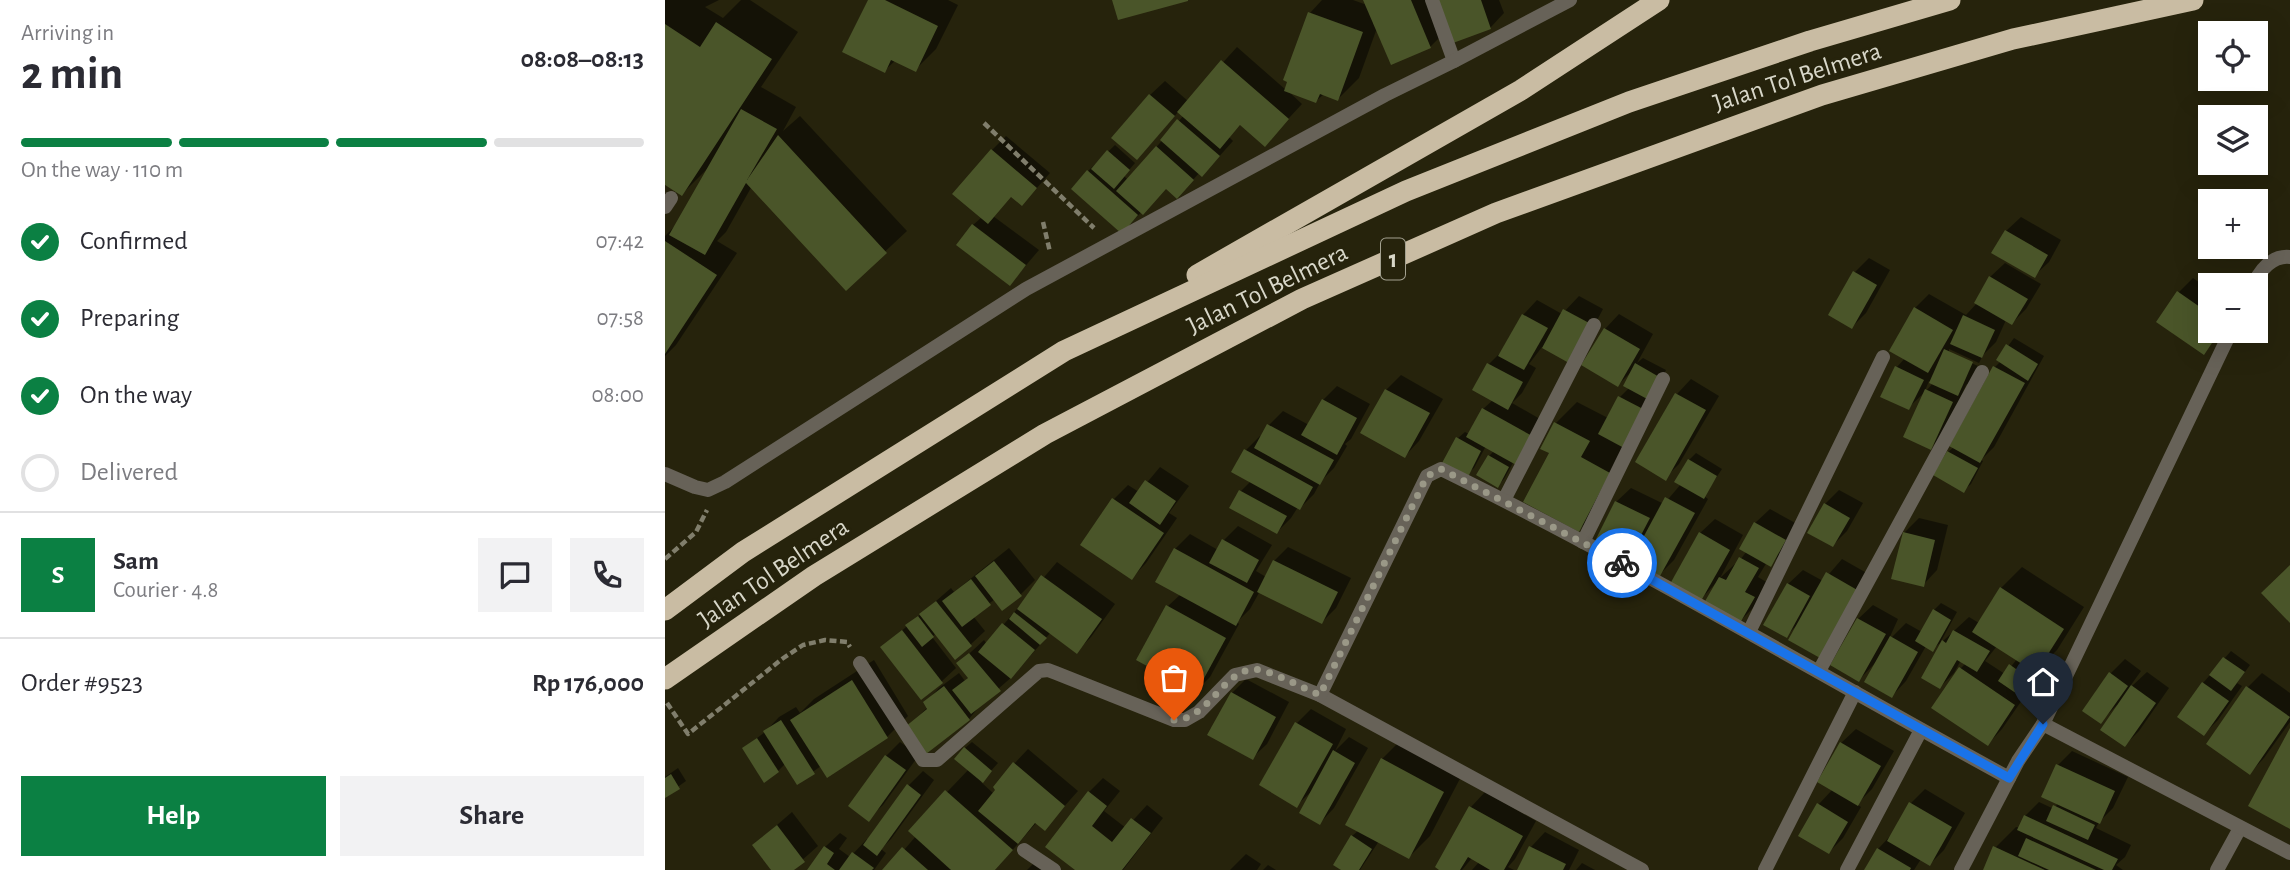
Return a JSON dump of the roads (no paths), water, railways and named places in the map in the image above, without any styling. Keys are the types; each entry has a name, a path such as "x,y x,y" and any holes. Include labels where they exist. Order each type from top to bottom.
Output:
{"highway":[{"path":"1064,351 1521,90 1659,0"},
{"name":"Jalan Tol Belmera","path":"665,610 743,552 1064,351 1406,191 1629,102 1810,41 1950,0"},
{"name":"Jalan Tol Belmera","path":"665,679 814,576 1045,434 1302,299 1448,234 1547,194 1822,95 2013,39 2193,0"}],"street":[{"path":"1432,0 1454,61"},
{"path":"665,474 708,490 725,482 1026,289 1385,94 1570,0"},
{"path":"2262,273 2268,264 2282,256 2290,257"},
{"path":"1504,500 1594,326"},
{"path":"1961,870 2009,778 2043,724 2225,343"},
{"path":"1749,632 1883,357"},
{"path":"1819,671 1982,372"},
{"path":"1583,542 1663,379"},
{"path":"1320,695 1427,476 1441,469 1749,632 2009,778"},
{"path":"860,663 923,760 937,760 946,754 1039,671 1048,670 1174,720 1185,720 1199,712 1235,675 1257,670 1320,695 1642,870"},
{"path":"1765,870 1855,692"},
{"path":"2043,724 2290,853"},
{"path":"1847,870 1921,730"},
{"path":"2217,870 2240,828"},
{"path":"1024,850 1054,870"}]}
